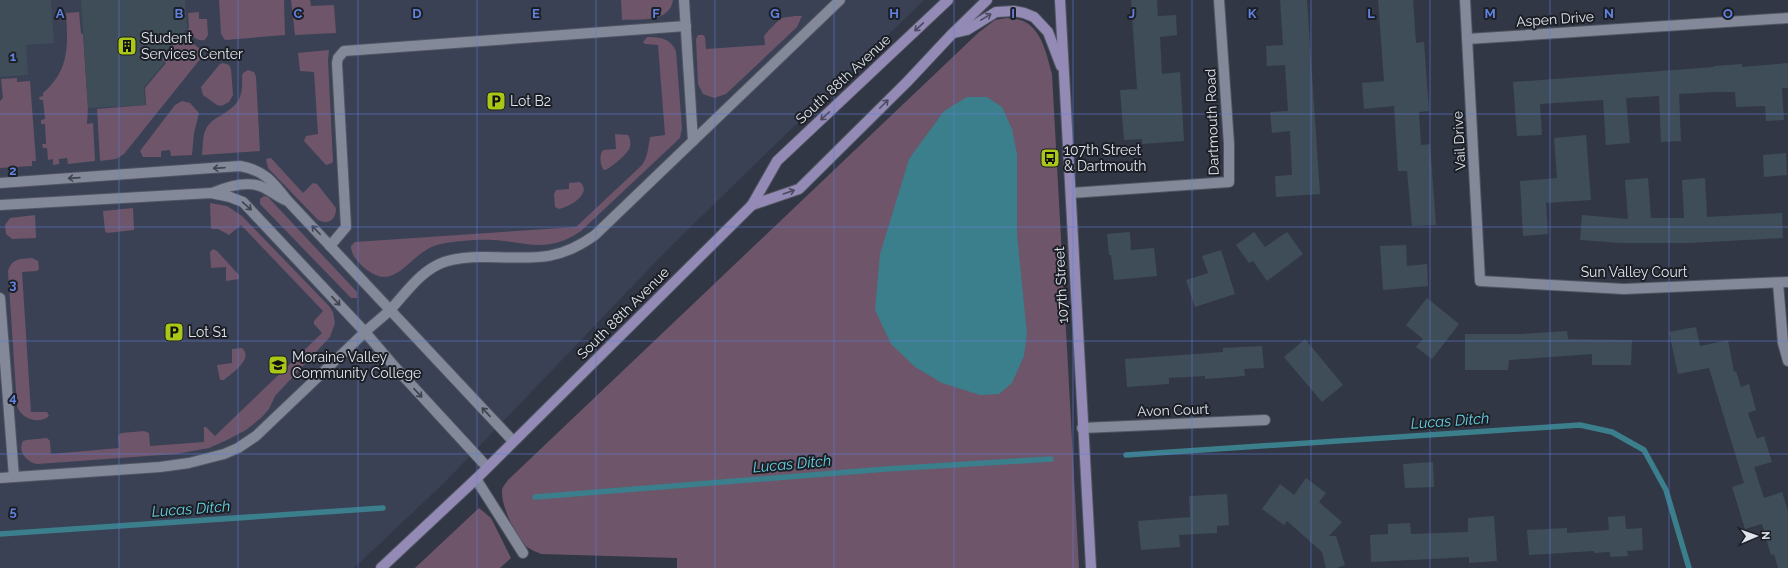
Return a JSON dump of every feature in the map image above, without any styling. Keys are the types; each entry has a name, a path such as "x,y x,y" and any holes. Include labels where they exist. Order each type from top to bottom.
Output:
{"street":[{"path":"684,0 693,140"},
{"path":"0,478 189,464 224,454 238,448 256,436 390,310 425,272 445,262 475,257 549,257 579,246 595,235 840,0"},
{"name":"South 88th Avenue","path":"487,467 752,205 777,161 948,0"},
{"name":"South 88th Avenue","path":"752,205 799,188 907,82 952,34 987,0"},
{"name":"107th Street","path":"1060,0 1066,78 1082,428 1091,568"},
{"name":"Dartmouth Road","path":"1071,192 1229,182 1229,144 1219,0"},
{"name":"Vail Drive","path":"1465,0 1480,280"},
{"path":"952,34 967,30 996,12 1014,11 1024,13 1034,17 1048,32 1066,78"},
{"name":"Aspen Drive","path":"1468,39 1788,18"},
{"path":"330,246 346,228 337,63 338,58 344,51 686,26"},
{"path":"0,183 240,166 253,168 263,174 277,187 287,200 513,441"},
{"path":"211,193 227,187 252,184 261,186 287,200"},
{"path":"0,205 211,193 230,197 243,202 248,206 487,467 381,568"},
{"name":"Sun Valley Court","path":"1480,280 1624,289 1783,282"},
{"path":"1783,282 1784,343 1788,360"},
{"path":"0,298 14,477"},
{"name":"Avon Court","path":"1082,428 1265,420"},
{"path":"476,479 523,553"}],"shaded area":[{"name":"Moraine Valley Community College","path":"0,0 924,0 669,248 445,482 354,568 0,568"},
{"path":"219,0 284,0 285,35 225,40 221,34"},
{"path":"291,0 310,0 311,6 334,5 336,33 295,35"},
{"path":"621,0 673,0 671,7 666,13 660,16 645,19 622,20"},
{"path":"79,12 81,34 83,34 88,108 87,124 93,123 95,161 68,164 67,158 59,159 59,164 53,165 53,159 48,160 47,148 43,148 42,144 46,144 45,124 41,124 41,120 45,119 43,100 40,100 39,97 43,96 43,93 52,84 63,66 67,46 66,13"},
{"path":"199,12 199,19 207,19 208,35 205,40 197,39 187,30 189,28 188,13"},
{"path":"802,16 797,27 726,94 714,98 703,94 698,84 696,39 698,35 703,35 705,37 706,49 765,45 764,36 781,18"},
{"path":"1007,18 1023,21 1035,30 1043,44 1052,74 1079,568 677,568 677,558 541,554 527,547 514,529 504,505 502,490 508,480 978,33 995,20"},
{"path":"182,34 202,51 201,58 124,154 116,159 100,161 97,109 146,105 145,88 166,63 162,59"},
{"path":"647,37 664,39 671,43 676,51 682,128 680,138 581,231 558,242 538,245 487,240 467,240 441,244 425,251 398,272 384,277 368,271 358,262 354,256 351,246 355,242 576,227 642,165 647,155 650,137 665,135 658,45 645,44 643,42"},
{"path":"329,50 328,60 333,161 332,163 326,165 304,141 306,136 318,134 314,72 300,71 298,53"},
{"path":"223,63 229,65 231,69 233,95 229,102 221,106 217,105 203,95 201,87 220,64"},
{"path":"248,70 254,72 256,77 260,151 202,155 205,130 210,123 237,103 242,89 243,73"},
{"path":"17,78 17,82 30,81 36,161 32,161 32,166 0,168 0,101 3,98 1,79"},
{"path":"182,101 190,103 199,113 194,133 192,155 171,156 170,150 161,151 161,157 143,157 140,151 175,105"},
{"path":"615,134 628,135 630,147 618,161 604,170 601,163 601,155 603,150 616,149"},
{"path":"271,158 303,193 313,183 317,184 336,208 335,216 329,222 318,220 268,168 266,159"},
{"path":"580,182 584,191 578,199 563,208 559,209 555,207 554,194 556,190 569,189 569,183"},
{"path":"264,196 268,197 357,292 357,298 351,298 260,204 260,199"},
{"path":"210,203 227,206 242,216 329,306 333,312 335,323 330,337 275,396 269,409 262,417 246,430 209,448 176,454 37,464 27,459 22,453 21,449 23,441 26,440 47,438 50,441 51,454 119,448 118,436 121,433 144,431 149,433 150,446 204,442 204,427 206,427 215,436 322,333 314,324 314,321 323,311 241,225 229,235 218,229 211,229"},
{"path":"133,208 134,230 107,233 105,231 103,211"},
{"path":"35,215 36,238 12,239 6,234 5,225 10,218"},
{"path":"213,249 217,251 239,275 239,279 226,281 226,267 211,268 210,252"},
{"path":"32,258 38,261 39,269 37,271 22,272 31,412 47,412 49,416 40,420 26,417 19,411 17,406 8,271 14,261"},
{"path":"242,348 245,352 244,361 224,380 220,380 217,365 232,363 232,349"},
{"path":"479,508 491,518 511,558 500,568 415,568"}],"water":[{"path":"967,97 987,97 1002,107 1012,129 1017,154 1017,234 1027,334 1024,356 1012,383 999,394 980,395 942,383 915,367 891,344 875,310 880,254 909,159 944,111"}],"building":[{"path":"0,0 51,0 54,43 26,45 28,75 0,77"},
{"name":"Student Services Center","path":"81,0 185,0 187,28 160,58 165,62 144,87 145,105 88,108"},
{"path":"1131,0 1157,0 1158,16 1176,15 1177,35 1160,37 1162,74 1180,72 1184,141 1142,144 1142,139 1124,140 1120,90 1137,89"},
{"path":"1280,0 1307,0 1320,194 1276,197 1275,176 1292,175 1290,131 1272,133 1270,112 1288,111 1285,65 1267,66 1266,46 1283,45"},
{"path":"1378,0 1413,0 1416,43 1424,42 1429,111 1419,112 1421,145 1430,144 1436,225 1412,226 1407,171 1398,171 1394,106 1364,109 1362,83 1384,81"},
{"path":"1788,63 1788,88 1782,88 1784,120 1766,121 1765,106 1736,107 1735,92 1679,94 1681,141 1661,142 1659,96 1626,98 1630,143 1606,145 1603,100 1540,104 1542,135 1517,136 1513,82 1742,64 1742,67"},
{"path":"1586,135 1591,200 1546,203 1548,234 1523,236 1520,181 1557,178 1554,138"},
{"path":"1786,153 1787,175 1764,177 1763,155"},
{"path":"1648,178 1651,218 1684,218 1682,180 1705,178 1707,217 1782,213 1783,238 1689,243 1620,243 1580,240 1582,215 1628,219 1625,180"},
{"path":"1130,232 1131,250 1154,248 1157,276 1114,280 1107,234"},
{"path":"1254,232 1265,247 1287,232 1303,254 1267,281 1253,261 1249,263 1236,245"},
{"path":"1406,245 1407,266 1427,264 1428,286 1383,290 1380,246"},
{"path":"1221,250 1235,294 1195,307 1186,280 1208,273 1202,256"},
{"path":"1427,298 1459,324 1432,359 1416,347 1423,339 1406,325"},
{"path":"1696,327 1700,346 1728,340 1734,372 1736,371 1741,387 1749,384 1756,410 1748,413 1757,439 1764,436 1772,462 1754,467 1764,498 1782,492 1788,511 1788,568 1778,568 1774,554 1771,555 1762,524 1745,529 1732,487 1744,483 1709,368 1678,374 1669,332"},
{"path":"1567,331 1568,339 1632,340 1631,365 1592,365 1592,354 1509,360 1508,370 1465,370 1465,334 1521,334"},
{"path":"1305,339 1343,385 1322,402 1284,357"},
{"path":"1262,346 1264,368 1244,369 1245,376 1205,379 1205,376 1169,378 1169,384 1127,387 1125,359 1223,352 1223,348"},
{"path":"1433,462 1434,487 1405,488 1403,464"},
{"path":"1306,478 1326,493 1319,502 1342,522 1329,536 1336,536 1345,565 1337,568 1326,568 1322,552 1287,521 1284,525 1262,509 1280,484 1294,495"},
{"path":"1227,494 1229,525 1217,526 1217,533 1179,535 1180,547 1141,550 1138,521 1190,517 1189,496"},
{"path":"1494,516 1497,561 1469,563 1469,557 1371,562 1370,535 1388,534 1388,524 1410,523 1411,534 1468,532 1468,518"},
{"path":"1625,516 1626,529 1642,528 1643,550 1627,551 1628,556 1610,557 1610,552 1594,553 1594,551 1529,555 1527,530 1567,528 1567,533 1609,530 1608,517"}],"waterway":[{"name":"Lucas Ditch","path":"1126,455 1580,425 1612,432 1644,450 1666,490 1689,568"},
{"name":"Lucas Ditch","path":"535,497 886,469 1051,459"},
{"name":"Lucas Ditch","path":"0,534 383,508"}],"place":[{"name":"Student Services Center","path":"127,46"},
{"name":"Lot B2","path":"496,101"},
{"name":"107th Street & Dartmouth","path":"1050,158"},
{"name":"Lot S1","path":"174,332"},
{"name":"Moraine Valley Community College","path":"278,365"}]}
